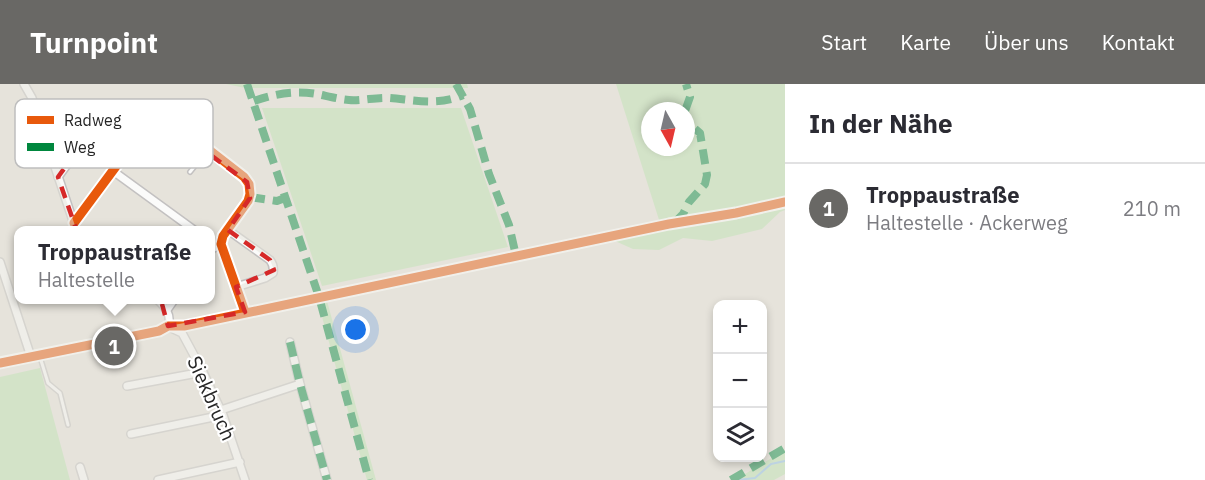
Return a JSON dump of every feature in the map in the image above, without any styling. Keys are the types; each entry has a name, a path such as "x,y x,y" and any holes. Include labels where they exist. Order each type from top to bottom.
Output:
{"street":[{"path":"24,84 32,99"},
{"path":"213,153 249,184 248,201 223,236 221,244 245,312"},
{"path":"55,168 75,226"},
{"path":"58,177 65,168"},
{"path":"76,226 115,168"},
{"path":"113,171 187,226"},
{"path":"228,230 270,260 274,270 270,276 236,287"},
{"path":"215,245 221,244"},
{"path":"215,247 221,244"},
{"path":"0,262 14,300"},
{"path":"0,363 159,331 168,326 184,326 319,297"},
{"path":"16,304 35,356"},
{"path":"161,304 166,310 168,326"},
{"path":"166,310 171,304"},
{"name":"Siekbruch","path":"168,326 182,333 203,372 222,413 245,480"},
{"path":"290,342 327,480"},
{"path":"127,386 203,372"},
{"path":"131,434 222,413 300,384"},
{"path":"159,480 240,462"},
{"path":"80,467 84,480"}],"lane":[{"path":"190,172 193,168"},
{"path":"35,356 48,383 60,393 68,424"}],"highlighted area":[{"path":"109,107 127,112 145,125 162,119 247,182 250,198 228,230 270,260 274,270 236,287 245,312 168,326 162,304 80,240 58,177"}],"green space":[{"path":"226,84 467,84 468,88 245,88"},
{"path":"616,84 785,84 785,210 762,229 712,241 683,238 659,250 633,249 615,241 327,301 376,480 367,480 316,295 660,223"},
{"path":"262,108 461,108 508,247 322,286"},
{"path":"40,368 70,480 0,480 0,377"},
{"path":"785,450 785,474 774,480 735,480 767,462"}],"waterway":[{"path":"768,209 785,206"},
{"path":"737,480 755,478 771,464 785,461"}],"marked path":[{"path":"247,84 319,297 369,480"},
{"path":"456,84 470,109 489,174 509,225 516,256"},
{"path":"686,84 690,97 688,102"},
{"path":"254,101 293,93 309,93 349,100 385,98 427,101 445,100 463,95"},
{"path":"675,222 705,184 707,175 700,133 695,129"},
{"path":"250,197 277,201 285,198"},
{"path":"290,342 327,480"},
{"path":"731,480 785,448"}],"cycle path":[{"path":"213,153 244,177 249,184 248,201 223,236 221,244 245,312"},
{"path":"74,223 115,168"},
{"path":"0,363 159,331 168,326 184,326 669,224 785,202"}],"place":[{"name":"Troppaustraße","path":"114,346"}]}
